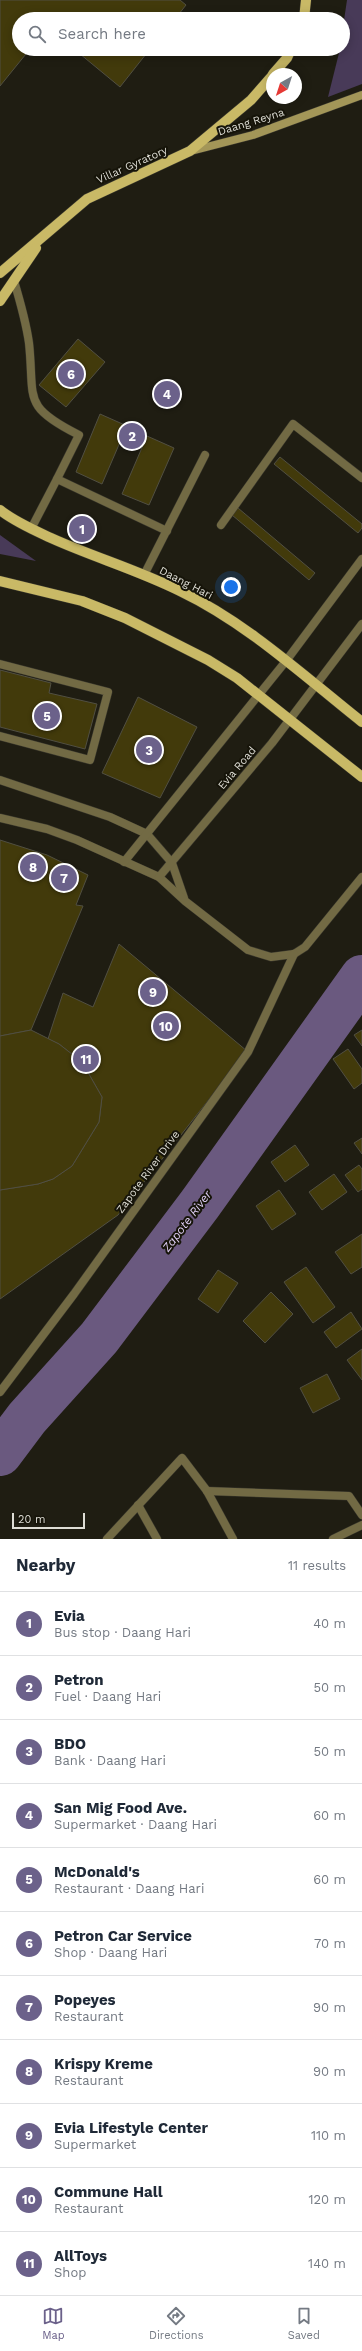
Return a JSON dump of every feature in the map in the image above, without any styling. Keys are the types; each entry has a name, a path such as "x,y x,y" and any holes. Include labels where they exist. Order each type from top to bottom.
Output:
{"main road":[{"path":"305,12 306,0"},
{"name":"Villar Gyratory","path":"278,68 287,56"},
{"name":"Villar Gyratory","path":"0,273 87,199 190,151 251,100 266,83"},
{"name":"Daang Reyna","path":"190,151 253,135 362,95"},
{"path":"0,301 42,238"},
{"name":"Daang Hari","path":"0,510 31,529 181,591 233,622 286,661 362,722"},
{"path":"0,581 82,601 125,618 208,660 237,678 362,777"}],"lane":[{"path":"14,281 27,327 32,396 40,410 56,424 79,436 31,529"},
{"path":"221,525 293,424 362,478"},
{"path":"144,575 206,455"},
{"path":"57,479 167,531"},
{"path":"124,862 259,696 362,559"},
{"name":"Evia Road","path":"159,877 289,720 362,624"},
{"path":"0,664 108,692 90,760 0,736"},
{"path":"0,780 110,817 147,834 172,862 185,901"},
{"path":"0,818 48,829 77,840 159,877"},
{"name":"Zapote River Drive","path":"159,877 185,901 248,950 271,957 294,954 306,947 362,877"},
{"name":"Zapote River Drive","path":"0,1392 74,1294 248,1052 294,954"},
{"path":"107,1539 182,1458 207,1491 233,1539"},
{"path":"207,1491 349,1496 362,1515"},
{"path":"138,1505 157,1539"},
{"path":"333,1539 362,1525"}],"shaded area":[{"path":"347,0 362,0 362,84 328,97 338,56 350,56 350,12 345,12"},
{"path":"0,535 36,561 0,554"}],"building":[{"path":"0,0 180,0 186,5 180,12 12,12 12,56 24,56 0,86"},
{"path":"82,56 144,56 120,87"},
{"path":"78,339 105,362 66,407 39,385"},
{"path":"100,414 127,426 102,484 76,472"},
{"path":"147,436 174,448 149,505 122,494"},
{"path":"280,457 362,524 362,528 358,533 274,464"},
{"path":"238,508 315,573 309,580 232,515"},
{"path":"0,670 51,683 49,693 97,704 85,749 0,727"},
{"path":"138,697 197,727 160,798 102,773"},
{"path":"0,840 47,855 88,875 76,905 83,906 31,1030 0,1036"},
{"path":"119,944 247,1051 118,1215 0,1299 0,1190 38,1184 53,1179 72,1166 99,1122 102,1097 82,1062 59,1044 48,1039 63,993 93,1007"},
{"path":"31,1030 59,1044 82,1062 102,1097 99,1122 72,1166 53,1179 38,1184 0,1190 0,1036"},
{"path":"362,1030 362,1046 354,1035"},
{"path":"348,1049 362,1069 362,1083 354,1089 333,1059"},
{"path":"362,1138 362,1154 354,1143"},
{"path":"295,1145 309,1165 285,1182 271,1162"},
{"path":"359,1165 362,1169 362,1189 358,1192 345,1175"},
{"path":"334,1174 347,1192 322,1210 309,1192"},
{"path":"279,1190 296,1214 272,1230 256,1206"},
{"path":"362,1234 362,1267 351,1274 335,1252"},
{"path":"306,1267 335,1307 313,1323 284,1282"},
{"path":"218,1270 238,1283 218,1313 198,1299"},
{"path":"271,1292 293,1314 265,1343 243,1321"},
{"path":"351,1312 362,1329 336,1348 324,1332"},
{"path":"362,1349 362,1380 347,1360"},
{"path":"327,1374 340,1399 313,1413 300,1388"}],"waterway":[{"name":"Zapote River","path":"0,1454 27,1418 99,1338 200,1204 362,977"}],"place":[{"name":"Petron Car Service","path":"71,374"},
{"name":"San Mig Food Ave.","path":"167,394"},
{"name":"Petron","path":"132,436"},
{"name":"Evia","path":"82,529"},
{"name":"McDonald's","path":"47,716"},
{"name":"BDO","path":"149,750"},
{"name":"Krispy Kreme","path":"33,867"},
{"name":"Popeyes","path":"64,878"},
{"name":"Evia Lifestyle Center","path":"153,992"},
{"name":"Commune Hall","path":"166,1026"},
{"name":"AllToys","path":"86,1059"}]}
